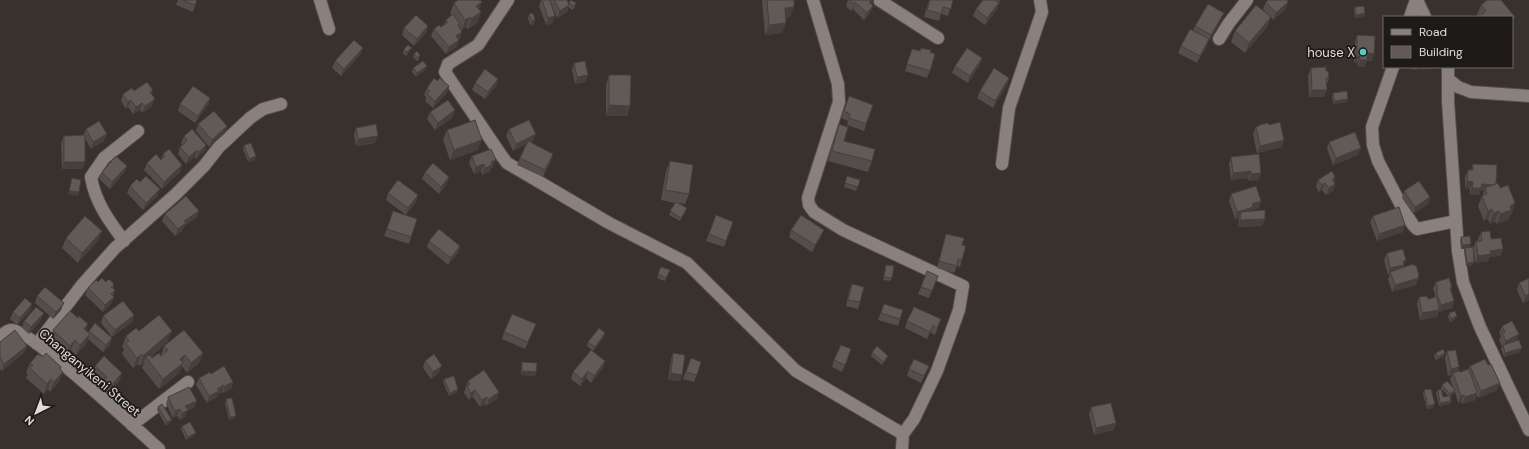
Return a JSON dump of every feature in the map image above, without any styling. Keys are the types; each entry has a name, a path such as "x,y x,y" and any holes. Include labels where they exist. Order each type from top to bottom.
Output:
{"street":[{"path":"320,0 329,29"},
{"path":"508,0 478,45 448,64 445,72 504,160 609,223 687,263 796,371 903,434"},
{"path":"813,0 838,84 839,102 808,198 809,205 814,212 843,230 963,286 959,310 937,371 914,419 903,434 902,449"},
{"path":"879,0 938,38"},
{"path":"1002,164 1009,108 1042,12 1040,0"},
{"path":"1219,39 1229,23 1247,0"},
{"path":"1410,16 1416,0"},
{"path":"1416,0 1424,16"},
{"path":"1393,68 1372,127 1373,145 1378,162 1403,209 1417,229 1456,221"},
{"path":"1448,68 1448,101 1458,251 1463,282 1480,327 1529,430"},
{"path":"1448,80 1458,87 1471,92 1529,96"},
{"path":"37,344 82,285 115,248 176,194 204,166 219,147 250,118 263,109 281,104"},
{"path":"124,241 107,218 93,192 91,177 104,158 138,131"},
{"name":"Changanyikeni Street","path":"0,338 9,330 13,330 19,332 37,344 159,449"},
{"path":"132,425 188,382"}],"building":[{"path":"183,0 197,0 195,5"},
{"path":"458,0 480,0 482,2 476,6 481,12 471,19 470,17 465,20 454,3"},
{"path":"542,0 550,0 555,16 548,18"},
{"path":"554,0 567,0 569,5 560,11"},
{"path":"571,0 576,3 574,6 569,3"},
{"path":"767,0 794,0 794,7 785,8 786,23 769,25"},
{"path":"849,0 871,0 869,2 873,6 867,13 855,2 854,4"},
{"path":"930,0 953,0 951,9 943,7 941,14 927,10"},
{"path":"983,0 995,0 999,3 987,18 976,9"},
{"path":"1268,0 1287,0 1288,2 1276,13 1266,2"},
{"path":"1487,0 1501,0 1515,17 1513,18 1513,16 1481,16 1486,11 1481,5"},
{"path":"1208,4 1224,13 1211,35 1195,26"},
{"path":"1256,5 1271,17 1249,43 1235,31"},
{"path":"1364,6 1365,13 1356,15 1355,7"},
{"path":"533,13 535,20 532,21 529,14"},
{"path":"453,14 460,24 458,25 462,32 456,36 459,40 449,47 434,29 439,25 441,27 448,22 446,20"},
{"path":"416,15 428,26 417,39 404,28"},
{"path":"1190,29 1209,39 1200,56 1181,46"},
{"path":"1357,35 1375,36 1374,54 1367,53 1367,60 1360,60 1360,56 1357,56"},
{"path":"354,40 363,48 344,69 335,61"},
{"path":"408,45 412,48 407,52 404,49"},
{"path":"921,48 931,50 930,52 935,54 930,71 907,64 912,49 920,51"},
{"path":"967,48 982,58 970,76 955,66"},
{"path":"417,51 420,55 418,58 414,54"},
{"path":"423,61 427,66 417,73 413,68"},
{"path":"585,61 588,75 577,77 574,63"},
{"path":"1326,67 1329,78 1326,78 1327,90 1312,90 1311,68"},
{"path":"994,68 1009,78 995,101 980,91"},
{"path":"485,69 498,79 488,92 475,83"},
{"path":"609,75 631,75 630,106 609,105"},
{"path":"434,78 437,81 440,78 449,86 435,101 427,94 430,91 427,88"},
{"path":"147,82 153,90 150,92 155,99 145,106 142,103 136,107 131,100 128,102 123,94 132,88 134,91"},
{"path":"193,86 210,98 198,116 180,104"},
{"path":"1347,91 1348,99 1334,101 1333,93"},
{"path":"849,96 873,105 866,124 849,118 850,114 844,111"},
{"path":"448,100 455,110 438,123 430,112"},
{"path":"214,111 227,126 212,140 198,124"},
{"path":"475,120 482,140 454,150 447,130"},
{"path":"529,120 536,134 516,144 509,129"},
{"path":"99,121 107,134 93,142 86,129"},
{"path":"1280,122 1284,140 1260,146 1256,127 1268,123 1269,125"},
{"path":"376,124 378,136 358,139 356,128"},
{"path":"839,124 848,127 844,141 875,149 872,161 832,151"},
{"path":"192,129 206,145 199,152 197,150 189,157 180,147 187,141 184,136"},
{"path":"1355,132 1361,148 1336,158 1329,142"},
{"path":"85,135 85,162 64,162 64,136"},
{"path":"528,141 553,154 545,170 520,158"},
{"path":"251,143 256,156 249,159 244,145"},
{"path":"169,149 182,165 164,182 147,163 156,154 161,160 165,156 163,154"},
{"path":"491,149 496,160 491,162 492,165 485,168 484,164 476,167 472,156"},
{"path":"1259,154 1261,173 1251,174 1251,171 1233,173 1231,157"},
{"path":"116,156 127,166 112,182 102,172"},
{"path":"670,161 693,165 689,194 665,190"},
{"path":"433,163 449,177 441,187 425,172"},
{"path":"1473,164 1497,165 1496,183 1493,185 1482,184 1481,188 1472,188 1473,182 1467,181 1468,170 1473,170"},
{"path":"1332,171 1335,177 1332,179 1335,184 1329,188 1325,183 1322,185 1318,180"},
{"path":"146,176 160,189 146,203 130,186 137,179 140,182"},
{"path":"847,176 860,180 858,187 845,183"},
{"path":"72,178 81,180 79,192 69,191"},
{"path":"398,180 418,195 408,208 388,193"},
{"path":"1419,181 1430,197 1415,207 1404,191"},
{"path":"1498,183 1500,188 1508,185 1515,203 1510,206 1511,210 1500,214 1499,211 1493,213 1492,209 1488,211 1482,196 1487,194 1485,188"},
{"path":"1256,186 1261,201 1252,204 1253,207 1237,212 1231,194"},
{"path":"186,196 199,211 184,221 186,223 178,229 165,214"},
{"path":"676,202 687,208 681,218 670,211"},
{"path":"1399,207 1405,225 1379,234 1373,216"},
{"path":"1265,210 1265,219 1240,220 1241,212"},
{"path":"393,211 417,219 411,237 387,229"},
{"path":"716,215 733,222 726,241 709,234"},
{"path":"801,215 824,230 815,245 791,230"},
{"path":"85,216 102,231 82,253 66,238"},
{"path":"439,229 460,246 451,258 429,241"},
{"path":"1490,231 1491,239 1501,238 1503,249 1490,251 1491,254 1478,256 1476,241 1482,241 1481,232"},
{"path":"946,234 964,238 962,245 966,246 962,260 958,259 957,266 939,261"},
{"path":"1470,236 1471,244 1462,245 1461,237"},
{"path":"1473,247 1474,262 1467,263 1465,248"},
{"path":"1403,249 1406,260 1403,261 1404,265 1390,268 1387,253"},
{"path":"1413,264 1414,266 1416,265 1419,278 1395,285 1390,272"},
{"path":"886,265 894,266 892,278 884,277"},
{"path":"661,267 670,270 666,278 658,274"},
{"path":"927,271 938,276 932,291 921,287"},
{"path":"102,278 106,282 109,279 114,284 111,287 115,290 111,294 114,297 105,305 88,288 96,280 98,282"},
{"path":"1449,278 1454,301 1441,305 1436,290 1438,289 1436,282"},
{"path":"1529,278 1529,294 1526,296 1519,283"},
{"path":"852,284 864,287 860,302 848,300"},
{"path":"45,287 64,303 56,312 37,296"},
{"path":"1427,296 1428,299 1437,297 1439,310 1422,313 1419,297"},
{"path":"25,298 32,304 20,318 13,312"},
{"path":"123,301 134,315 115,330 103,316"},
{"path":"884,304 903,310 900,319 881,313"},
{"path":"36,307 44,313 31,327 24,321"},
{"path":"914,307 941,319 937,328 933,325 930,332 907,321"},
{"path":"70,311 78,318 79,316 88,324 84,329 90,334 80,345 75,340 70,346 53,330"},
{"path":"1455,311 1457,316 1451,319 1449,313"},
{"path":"512,314 536,324 528,342 504,332"},
{"path":"159,315 172,331 143,356 142,354 137,358 126,344 129,341 126,336 136,328 139,331"},
{"path":"1512,321 1519,334 1506,341 1502,333 1505,332 1502,326"},
{"path":"95,323 112,338 106,345 89,331"},
{"path":"599,328 605,333 595,347 588,342"},
{"path":"15,330 27,346 4,364 0,358 0,342"},
{"path":"184,330 203,353 191,363 185,355 180,359 183,363 163,379 146,357 149,355 152,358 159,353 161,356 168,350 164,346"},
{"path":"1519,340 1522,348 1505,353 1503,345"},
{"path":"841,345 851,349 845,365 834,360"},
{"path":"877,346 888,356 883,362 872,352"},
{"path":"1443,349 1445,353 1438,357 1436,353"},
{"path":"591,350 605,361 594,376 588,371 582,379 573,372"},
{"path":"1456,350 1459,367 1451,369 1447,351"},
{"path":"46,353 61,367 60,369 63,372 54,382 51,379 47,384 30,368 33,365 30,363 38,354 43,357"},
{"path":"673,353 685,355 682,375 671,373"},
{"path":"434,354 442,366 433,372 425,361"},
{"path":"104,356 122,373 111,386 104,379 107,377 95,366"},
{"path":"691,358 701,362 697,375 686,372"},
{"path":"914,359 929,366 924,376 909,369"},
{"path":"1485,359 1488,365 1491,364 1500,383 1481,391 1470,366"},
{"path":"522,362 537,363 536,372 522,371"},
{"path":"224,366 233,382 217,389 219,391 209,396 199,378 210,372 211,374"},
{"path":"1469,369 1477,393 1465,397 1464,395 1461,396 1453,373"},
{"path":"484,370 499,392 489,399 487,397 482,400 475,390 471,393 467,386 470,384 468,381"},
{"path":"454,376 458,389 450,393 444,379"},
{"path":"1447,381 1455,390 1450,394 1442,385"},
{"path":"189,387 197,401 185,406 188,410 182,413 180,409 175,411 168,397"},
{"path":"1431,389 1435,404 1428,406 1424,390"},
{"path":"1441,389 1443,397 1450,396 1451,401 1440,403 1438,390"},
{"path":"232,398 236,416 230,417 226,399"},
{"path":"1111,403 1116,423 1096,428 1091,407"},
{"path":"162,404 172,420 167,422 158,407"},
{"path":"190,422 196,433 188,437 182,426"}],"place":[{"name":"house X","path":"1363,52"}]}
